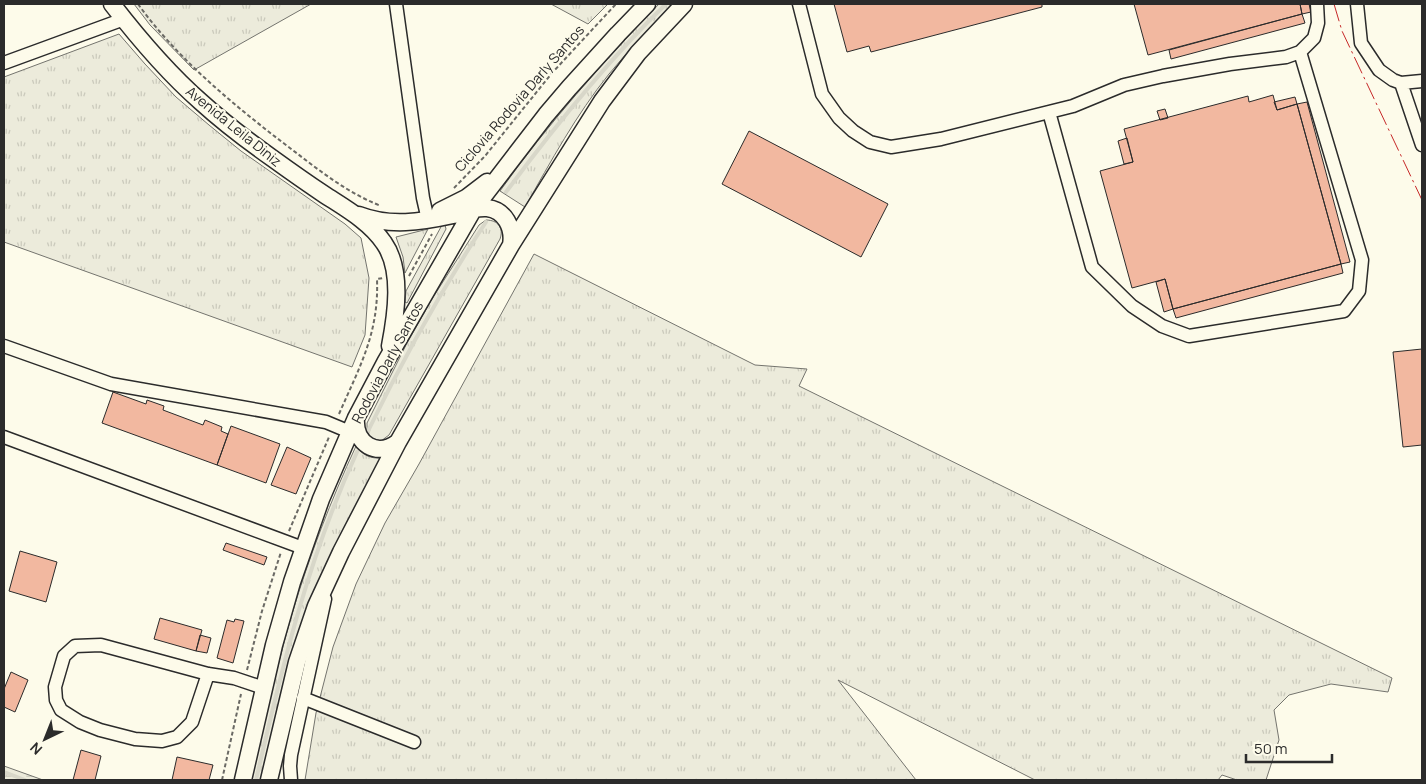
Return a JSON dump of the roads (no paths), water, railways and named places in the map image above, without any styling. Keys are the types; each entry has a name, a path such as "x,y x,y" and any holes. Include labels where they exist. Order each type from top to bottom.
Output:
{"main road":[{"name":"Avenida Leila Diniz","path":"112,4 180,83 211,111 272,158 350,211 384,242 393,262 396,297 394,323 386,362"},
{"name":"Rodovia Darly Santos","path":"243,780 282,617 303,548 321,499 353,425 386,362 473,210 569,88 647,4"},
{"path":"269,780 288,694 316,606 332,569 398,442 511,245 612,86 638,53 684,4"},
{"path":"435,216 491,180 514,156"},
{"name":"Avenida Leila Diniz","path":"350,211 370,219 402,222 479,208 492,209 503,216 510,226 512,232 511,245"},
{"path":"353,425 363,442 368,446 380,449 387,448 398,442"}],"street":[{"path":"396,4 422,198 435,216"},
{"path":"799,4 822,94 839,118 853,131 870,142 891,147 941,139 1073,106 1124,85 1163,76 1220,65 1286,57 1300,52 1314,38 1318,23 1317,4"},
{"path":"1357,4 1361,43 1379,70 1393,80 1402,83 1422,81"},
{"path":"4,63 124,19"},
{"path":"1049,112 1092,267 1132,306 1162,326 1189,336 1344,311 1359,291 1362,260 1300,52"},
{"path":"1402,83 1422,145"},
{"path":"4,346 112,384 326,422 353,425"},
{"path":"4,437 303,548"},
{"path":"291,780 290,755 332,569"},
{"path":"208,674 192,722 177,737 162,741 135,739 100,730 80,722 62,710 56,700 54,687 64,656 76,646 101,645 208,674 234,678 264,688"},
{"path":"303,698 414,742"}],"waterway":[{"path":"506,192 582,95 623,48 666,4"},
{"path":"368,431 424,325 486,222"},
{"path":"256,780 286,655 310,573 324,532 357,452"},
{"path":"4,772 25,780"}]}
